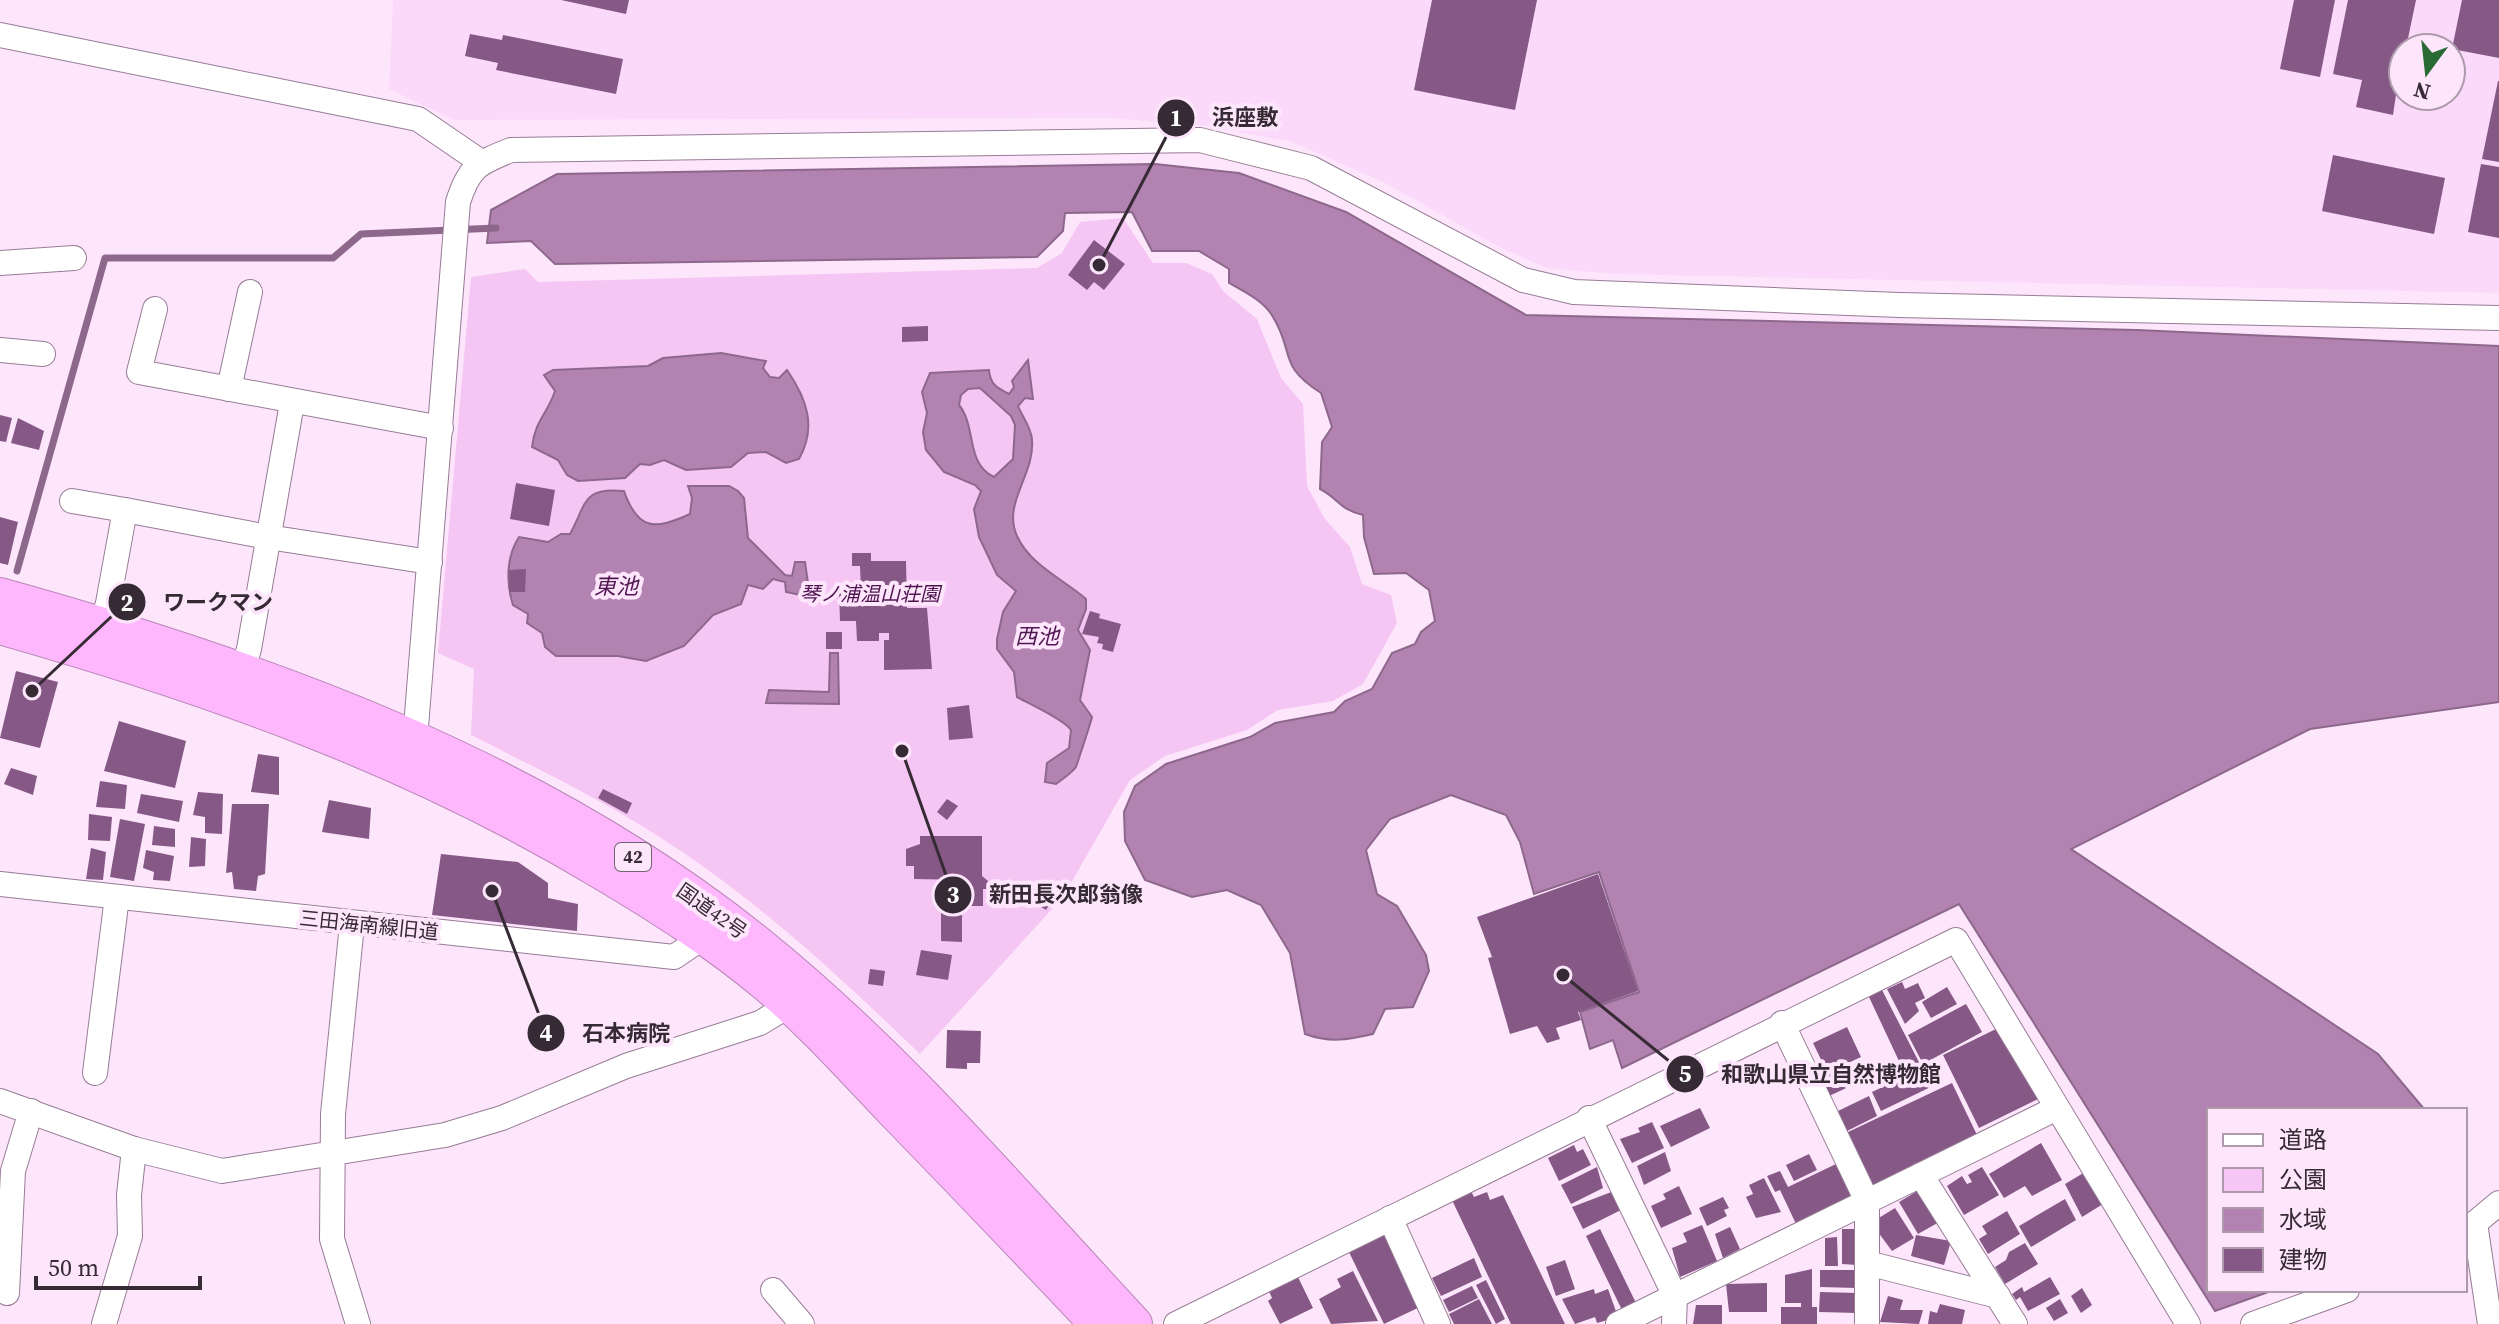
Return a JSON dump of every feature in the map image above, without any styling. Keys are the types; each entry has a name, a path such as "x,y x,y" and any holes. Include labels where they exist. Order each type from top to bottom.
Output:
{"highway":[{"name":"国道42号","path":"0,596 98,638 238,683 592,832 801,998 954,1130 1134,1324"},
{"name":"国道42号","path":"0,626 98,638"},
{"name":"国道42号","path":"801,998 1098,1324"}],"street":[{"path":"0,35 418,119 481,162"},
{"path":"414,755 458,202 466,177 481,162 511,150 1200,140 1311,168 1510,275 1574,292 1899,305 2499,318"},
{"path":"0,263 74,258"},
{"path":"229,389 250,292"},
{"path":"155,309 139,372 292,403 441,428"},
{"path":"0,350 43,354"},
{"path":"238,683 292,403"},
{"path":"72,501 268,537 430,562"},
{"path":"98,638 125,510"},
{"name":"三田海南線旧道","path":"0,884 674,957 716,929"},
{"path":"95,1073 117,897"},
{"path":"352,924 333,1114 332,1239 358,1324"},
{"path":"1176,1324 1589,1118 1956,940 2188,1324"},
{"path":"0,1101 134,1149 222,1171 445,1135 502,1118 626,1066 760,1023 801,998"},
{"path":"1782,1023 1867,1201 1867,1324"},
{"path":"1618,1324 2057,1108"},
{"path":"7,1293 13,1171 31,1111"},
{"path":"1589,1118 1675,1296 1674,1324"},
{"path":"104,1324 130,1236 134,1149"},
{"path":"1921,1175 2015,1324"},
{"path":"2490,1324 2491,1280 2470,1227 2499,1203"},
{"path":"1390,1218 1438,1324"},
{"path":"1867,1263 1998,1296"},
{"path":"773,1290 802,1324"},
{"path":"2253,1324 2341,1292"}],"shaded area":[{"path":"393,0 2499,0 2499,293 1614,274 1547,268 1499,247 1385,183 1292,142 1206,126 1110,118 454,120 389,89"}],"green space":[{"name":"琴ノ浦温山荘園","path":"1123,218 1153,263 1186,263 1212,274 1224,292 1257,319 1281,378 1303,404 1307,486 1325,519 1350,547 1362,584 1391,595 1397,623 1363,684 1333,701 1278,710 1247,730 1165,756 1130,780 1063,897 920,1054 792,936 689,857 609,806 471,735 474,669 438,653 471,277 525,269 538,282 1037,268 1062,253 1080,222"}],"water":[{"path":"1155,164 1239,173 1346,212 1526,315 2137,330 2499,346 2499,702 2310,729 2071,849 2378,1054 2423,1108 2207,1108 2207,1292 2268,1292 2215,1311 1959,904 1622,1068 1613,1040 1590,1049 1580,1012 1639,992 1599,872 1534,894 1520,842 1506,815 1451,795 1390,819 1366,850 1377,894 1397,906 1426,955 1429,971 1413,1007 1385,1009 1373,1034 1331,1040 1305,1034 1290,953 1261,905 1227,890 1192,897 1145,880 1125,841 1124,812 1135,786 1166,764 1250,737 1275,723 1334,712 1345,701 1372,689 1392,653 1415,644 1421,632 1435,621 1429,590 1406,573 1374,574 1364,537 1363,515 1349,510 1320,489 1322,442 1332,427 1321,393 1292,366 1280,329 1269,311 1248,293 1229,283 1229,269 1199,251 1152,251 1132,212 1065,213 1063,231 1037,257 555,264 531,241 487,243 491,210 557,174"},
{"path":"721,353 766,361 763,368 770,377 779,378 787,370 800,392 807,413 808,436 799,459 786,463 766,452 748,453 731,467 686,470 664,460 650,465 640,464 625,478 578,481 567,475 558,460 532,447 536,430 555,391 544,375 553,370 648,366 663,358"},
{"name":"西池","path":"1028,360 1033,399 1025,398 1018,406 1030,431 1032,453 1013,512 1017,536 1038,563 1086,599 1086,609 1078,630 1090,650 1080,700 1092,717 1076,767 1056,784 1045,782 1047,763 1069,748 1071,730 1055,717 1017,697 1014,672 997,649 1003,612 1016,591 997,575 979,537 974,509 981,491 975,485 944,472 926,450 923,432 927,413 922,392 930,373 989,370 995,385 1009,394 1014,387 1012,381","holes":["980,388 1011,416 1015,425 1013,459 994,477 985,471 975,454 968,424 959,405 961,395 968,389"]},
{"name":"東池","path":"688,486 729,486 738,491 744,498 748,538 785,575 792,576 795,562 805,562 810,597 786,592 785,582 773,579 763,589 748,585 741,604 713,615 684,646 646,661 618,656 556,656 545,647 542,633 527,623 528,614 513,605 511,597 508,579 510,562 519,537 548,542 561,534 570,534 588,499 610,490 624,491 635,514 642,520 649,524 667,523 690,514 692,498"},
{"path":"830,653 838,653 839,704 766,703 769,690 829,692"}],"building":[{"path":"561,0 629,0 626,14"},
{"path":"1432,0 1537,0 1515,110 1414,90"},
{"path":"2294,0 2335,0 2320,77 2280,69"},
{"path":"2348,0 2416,0 2409,32 2387,32 2387,112 2393,112 2393,115 2356,107 2362,80 2333,74"},
{"path":"2462,0 2499,0 2499,58 2467,52 2467,32 2455,32"},
{"path":"470,34 502,40 503,35 623,59 616,94 496,70 498,63 465,56"},
{"path":"2499,81 2499,162 2482,159"},
{"path":"2333,155 2445,178 2434,234 2322,211"},
{"path":"2481,164 2499,167 2499,238 2468,232"},
{"path":"1094,240 1125,264 1104,290 1094,282 1087,290 1068,275"},
{"path":"928,326 928,341 902,342 902,327"},
{"path":"0,415 12,418 6,442 0,441"},
{"path":"18,418 44,431 39,450 11,443"},
{"path":"516,483 555,490 549,526 510,519"},
{"path":"0,517 18,522 8,565 0,563"},
{"path":"852,553 871,553 871,561 906,561 907,608 927,608 932,669 884,670 884,640 889,640 889,633 879,633 879,641 857,641 856,621 840,621 839,590 861,590 860,566 852,566"},
{"path":"526,569 525,592 509,592 509,570"},
{"path":"1090,611 1100,614 1099,618 1121,624 1113,652 1102,649 1103,644 1097,643 1099,637 1082,634"},
{"path":"826,632 842,632 842,649 826,649"},
{"path":"16,671 58,682 40,748 0,738"},
{"path":"969,705 973,738 949,740 947,708"},
{"path":"119,721 186,741 175,788 104,771"},
{"path":"258,754 279,757 279,795 251,792"},
{"path":"11,768 37,776 33,795 4,784"},
{"path":"100,781 127,785 125,809 96,807"},
{"path":"603,789 632,803 627,814 598,798"},
{"path":"198,792 223,794 222,834 205,833 205,817 193,815"},
{"path":"141,794 183,801 179,822 137,813"},
{"path":"947,799 958,806 947,820 937,812"},
{"path":"329,800 371,808 369,839 322,832"},
{"path":"232,804 269,804 265,874 258,876 256,891 234,889 232,872 226,873"},
{"path":"89,814 112,817 110,841 88,840"},
{"path":"120,819 145,824 134,881 110,877"},
{"path":"154,826 175,829 175,847 152,845"},
{"path":"920,836 982,836 982,876 988,881 988,889 983,889 983,906 965,906 965,880 914,879 914,866 906,866 906,849 920,844"},
{"path":"191,837 206,839 205,866 189,867"},
{"path":"91,848 106,852 103,880 86,879"},
{"path":"146,850 174,856 170,881 153,880 154,872 143,868"},
{"path":"441,854 518,862 548,883 548,898 578,904 577,931 432,915"},
{"path":"1598,874 1638,991 1578,1012 1581,1020 1556,1028 1560,1039 1547,1043 1537,1026 1510,1034 1488,958 1492,957 1477,917"},
{"path":"1045,885 1057,892 1046,910 1035,903"},
{"path":"941,898 962,898 962,942 941,941"},
{"path":"921,950 952,955 948,980 916,975"},
{"path":"870,969 885,971 883,986 868,984"},
{"path":"1902,982 1905,989 1918,983 1925,998 1915,1003 1919,1011 1905,1024 1887,989"},
{"path":"1947,987 1957,1004 1931,1018 1922,1002"},
{"path":"1882,990 1922,1068 1929,1064 1939,1083 1881,1111 1872,1092 1906,1076 1869,997"},
{"path":"1966,1004 1982,1032 1923,1064 1908,1035"},
{"path":"2002,1026 2038,1099 1979,1128 1943,1055"},
{"path":"1847,1027 1861,1057 1846,1064 1855,1084 1829,1096 1820,1076 1827,1072 1813,1043"},
{"path":"947,1030 981,1031 980,1063 967,1063 967,1069 946,1068"},
{"path":"1952,1083 1977,1135 1873,1185 1848,1132"},
{"path":"1869,1096 1877,1116 1847,1131 1838,1111"},
{"path":"1700,1108 1710,1128 1671,1147 1660,1126"},
{"path":"1652,1122 1664,1148 1632,1163 1620,1139 1640,1132 1638,1128"},
{"path":"2041,1143 2062,1180 2032,1196 2025,1186 2004,1198 1989,1174"},
{"path":"1574,1145 1577,1152 1583,1149 1591,1165 1559,1181 1548,1158"},
{"path":"1665,1152 1671,1171 1644,1185 1637,1166"},
{"path":"1809,1154 1817,1170 1794,1181 1786,1165"},
{"path":"1836,1164 1852,1195 1849,1200 1797,1226 1780,1190 1775,1192 1767,1176 1780,1171 1788,1187"},
{"path":"1597,1167 1603,1188 1571,1204 1561,1185"},
{"path":"1982,1167 1999,1195 1964,1215 1947,1186 1962,1176 1967,1184 1972,1182 1968,1175"},
{"path":"2085,1172 2103,1204 2082,1217 2065,1184"},
{"path":"1764,1178 1781,1212 1756,1218 1746,1197 1753,1194 1749,1185"},
{"path":"1679,1186 1692,1214 1661,1228 1651,1206 1666,1199 1663,1194"},
{"path":"1470,1189 1474,1197 1487,1192 1490,1200 1503,1195 1565,1324 1511,1324 1451,1198"},
{"path":"1919,1190 1941,1221 1918,1234 1899,1202"},
{"path":"1614,1191 1623,1209 1583,1229 1572,1207"},
{"path":"1723,1197 1729,1208 1724,1210 1727,1216 1707,1226 1699,1208"},
{"path":"2065,1199 2076,1220 2031,1247 2019,1226"},
{"path":"1895,1208 1914,1238 1892,1251 1875,1228 1880,1224 1877,1219"},
{"path":"2007,1211 2020,1234 1988,1254 1979,1239 1987,1234 1982,1226"},
{"path":"1702,1225 1717,1261 1680,1277 1672,1248 1687,1242 1683,1233"},
{"path":"1730,1227 1740,1249 1723,1258 1715,1234"},
{"path":"1600,1229 1636,1303 1622,1310 1586,1236"},
{"path":"1842,1229 1857,1229 1857,1265 1842,1264"},
{"path":"1387,1232 1422,1306 1384,1324 1348,1250"},
{"path":"1916,1235 1951,1241 1944,1265 1911,1256"},
{"path":"1837,1237 1838,1266 1825,1266 1825,1238"},
{"path":"2025,1243 2038,1264 2005,1284 1995,1267 2006,1260 2009,1252"},
{"path":"1474,1258 1482,1277 1441,1296 1432,1278"},
{"path":"1565,1260 1575,1289 1556,1296 1546,1267"},
{"path":"1812,1269 1812,1307 1817,1307 1817,1324 1781,1324 1781,1307 1801,1307 1801,1303 1785,1303 1785,1275"},
{"path":"1820,1270 1856,1270 1856,1288 1820,1287"},
{"path":"1353,1271 1378,1321 1331,1324 1319,1299 1341,1287 1337,1279"},
{"path":"1298,1277 1313,1308 1280,1324 1268,1301 1272,1298 1268,1289"},
{"path":"2050,1277 2060,1294 2028,1311 2020,1297 2016,1300 2012,1294 2022,1287 2024,1292"},
{"path":"1486,1280 1505,1319 1496,1324 1476,1285"},
{"path":"1767,1283 1767,1312 1729,1312 1726,1284"},
{"path":"1472,1286 1478,1298 1449,1312 1443,1300"},
{"path":"2082,1288 2092,1305 2081,1313 2071,1296"},
{"path":"1594,1289 1595,1294 1608,1289 1618,1317 1597,1323 1595,1317 1575,1324 1562,1299"},
{"path":"1820,1292 1857,1293 1857,1313 1819,1312"},
{"path":"1888,1296 1903,1300 1900,1310 1923,1310 1919,1324 1880,1322"},
{"path":"1479,1299 1492,1324 1454,1324 1449,1314"},
{"path":"2060,1299 2068,1313 2054,1321 2046,1308"},
{"path":"1940,1304 1965,1310 1962,1324 1928,1324 1930,1311 1937,1313"},
{"path":"1696,1305 1722,1305 1722,1324 1693,1324"}],"waterway":[{"path":"17,571 105,258 333,258 361,234 496,228"}],"place":[{"name":"浜座敷","path":"1099,265"},
{"name":"ワークマン","path":"32,691"},
{"name":"新田長次郎翁像","path":"902,751"},
{"name":"石本病院","path":"492,891"},
{"name":"和歌山県立自然博物館","path":"1563,975"}]}
